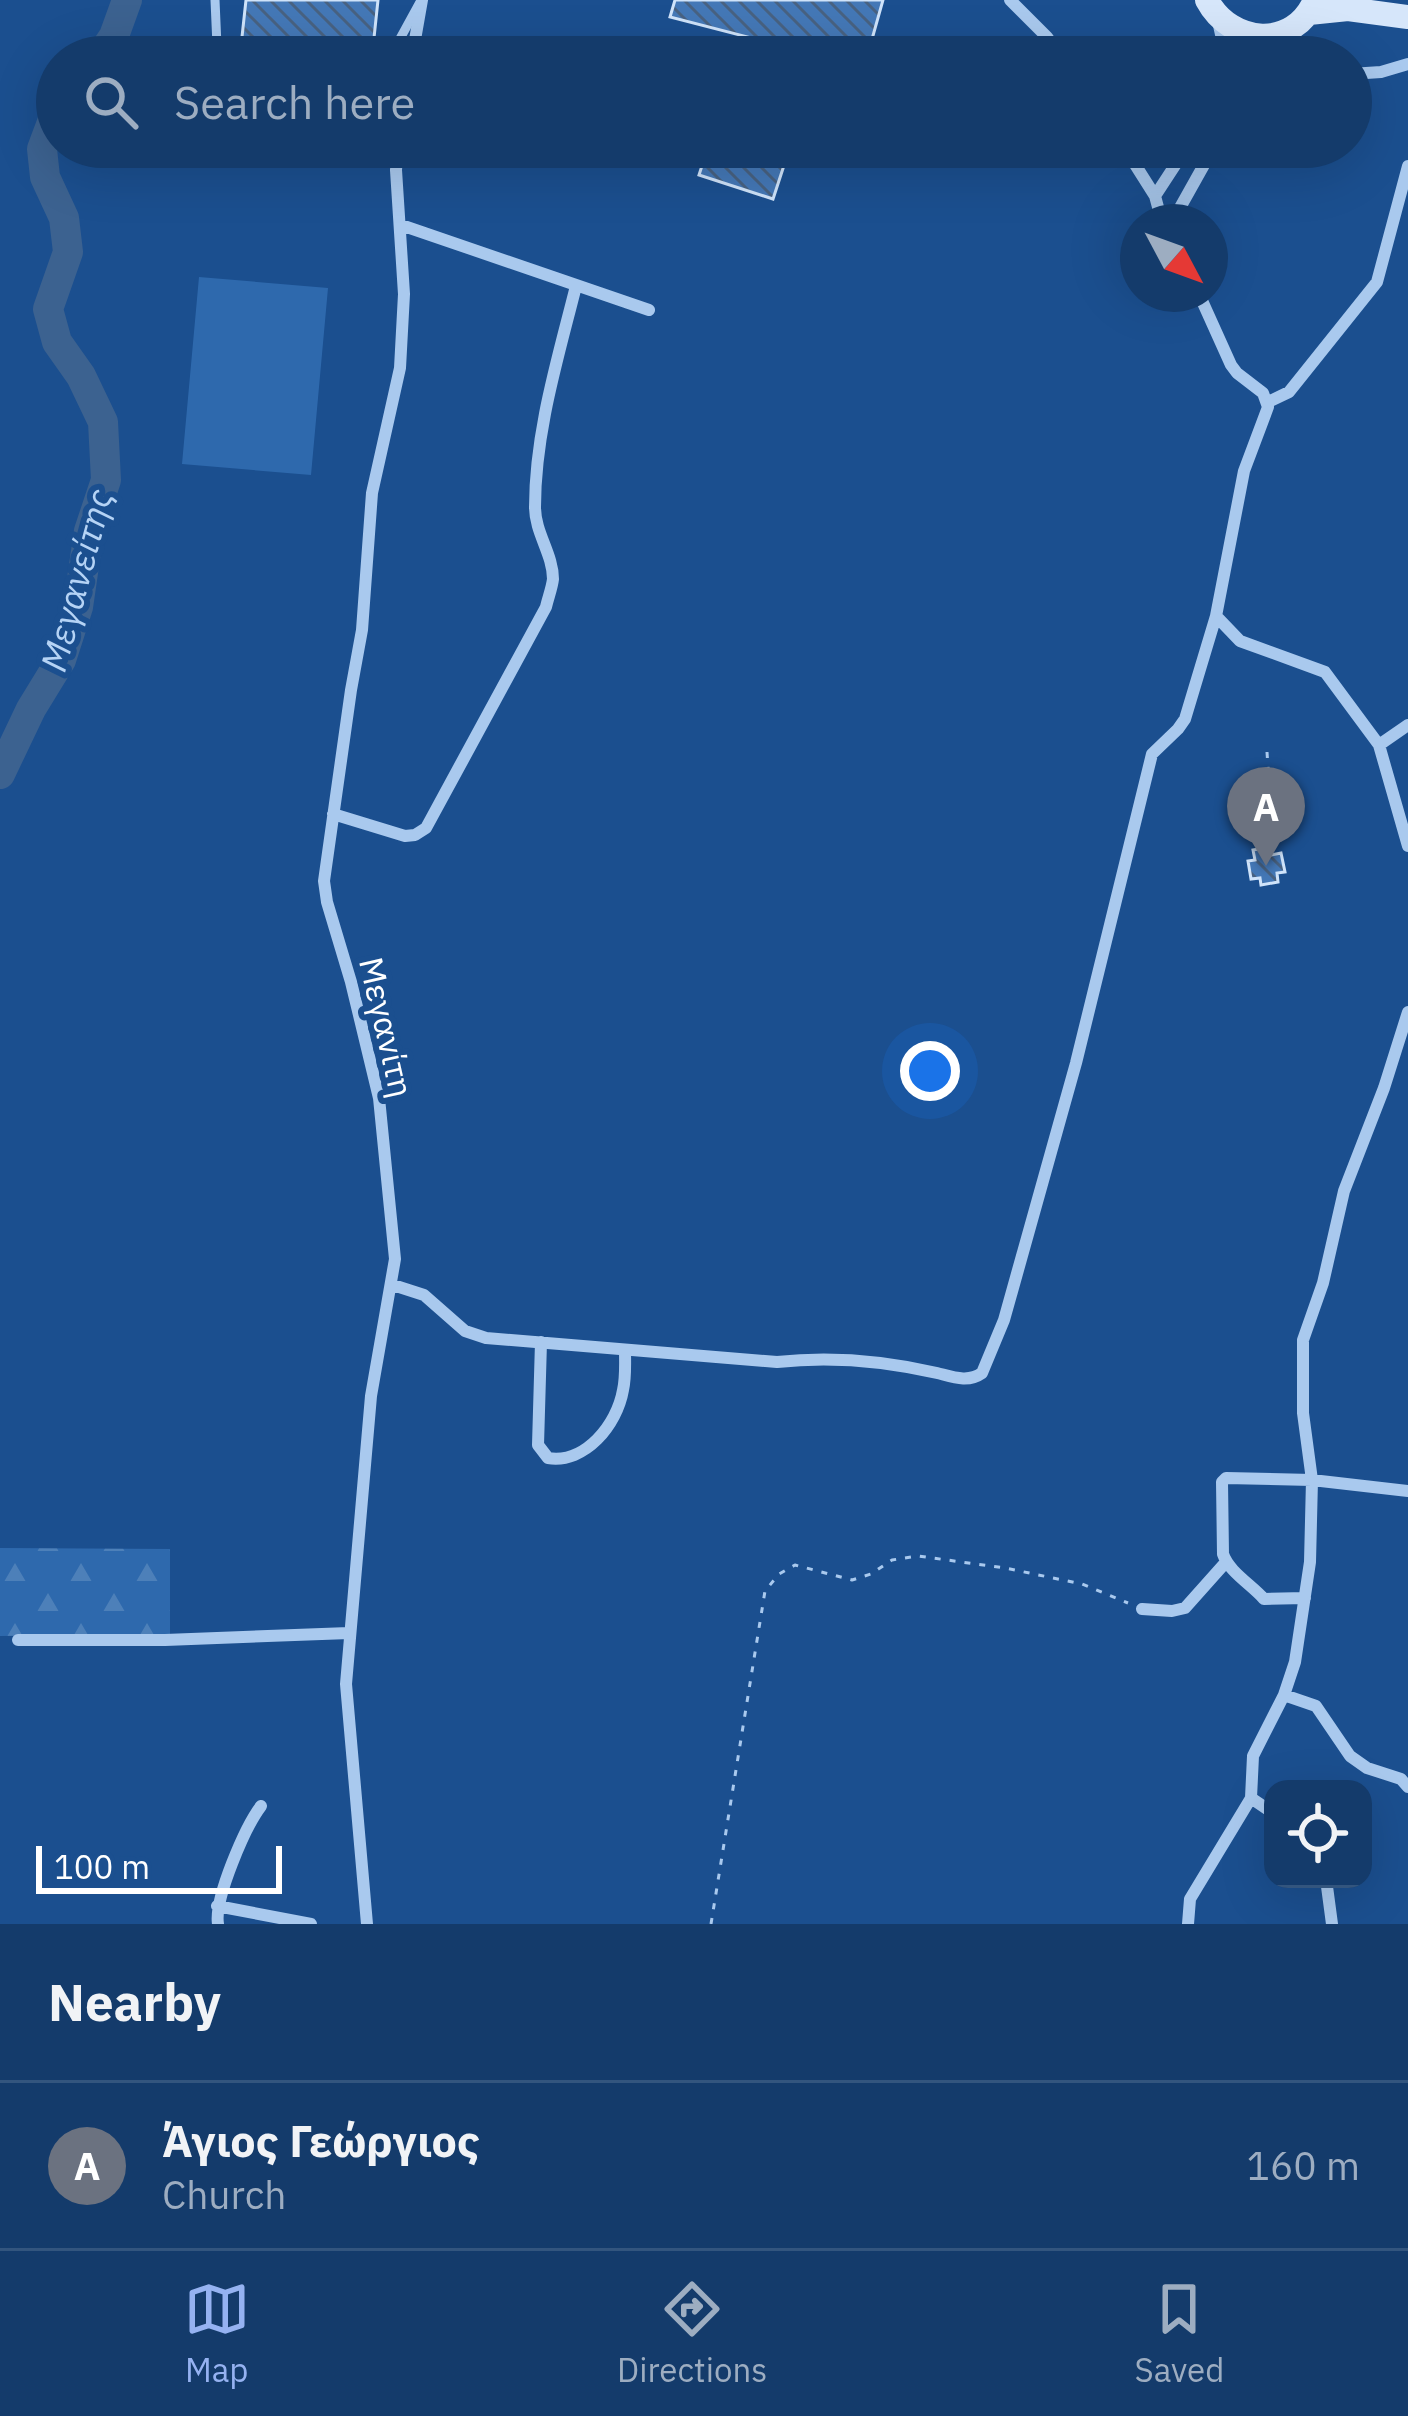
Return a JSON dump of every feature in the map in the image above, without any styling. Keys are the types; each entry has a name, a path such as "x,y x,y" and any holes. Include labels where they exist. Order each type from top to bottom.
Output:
{"main road":[{"path":"1211,7 1242,33 1262,36 1289,29 1312,6 1408,16"}],"street":[{"path":"416,36 422,0"},
{"path":"1010,0 1046,36"},
{"path":"1211,7 1223,36"},
{"path":"1372,72 1408,64"},
{"path":"1268,402 1289,392 1377,281 1408,166"},
{"name":"Μεγανίτη","path":"367,1924 347,1701 349,1633 371,1396 393,1285 394,1242 379,1098 325,891 325,866 362,630 372,493 400,368 404,294 396,168"},
{"path":"1137,168 1157,204"},
{"path":"1155,196 1173,168"},
{"path":"1182,204 1202,168"},
{"path":"401,226 649,310"},
{"path":"333,814 405,836 426,828 546,607 553,583 534,510 538,464 545,410 576,286"},
{"path":"393,1285 424,1295 476,1336 778,1362 808,1358 889,1364 960,1378 982,1373 1004,1320 1076,1063 1152,754 1185,719 1216,616 1244,471 1268,412 1262,392 1234,369 1207,312"},
{"path":"1216,616 1240,641 1325,671 1378,745 1408,847"},
{"path":"1378,745 1408,725"},
{"path":"1188,1924 1190,1899 1251,1798 1253,1756 1284,1695 1300,1638 1311,1552 1312,1480 1304,1413 1303,1340 1344,1191 1408,1012"},
{"path":"541,1342 538,1444 548,1458 557,1460 584,1453 611,1420 623,1390 626,1350"},
{"path":"1305,1598 1264,1599 1226,1562 1222,1481 1312,1480 1408,1491"},
{"path":"1142,1609 1185,1609 1226,1562"},
{"path":"18,1640 349,1633"},
{"path":"1284,1695 1317,1708 1343,1748 1359,1763 1398,1778 1408,1787"},
{"path":"1251,1798 1264,1807"},
{"path":"218,1924 217,1906 249,1822 261,1806"},
{"path":"1327,1888 1332,1924"},
{"path":"217,1906 311,1924"}],"lane":[{"path":"215,0 217,36"},
{"path":"402,36 422,0"}],"path":[{"path":"1267,752 1272,830"},
{"path":"711,1924 765,1591 779,1574 795,1565 852,1580 892,1560 918,1556 1082,1583 1142,1609"}],"green space":[{"path":"199,277 328,288 311,475 182,464"},
{"path":"0,1548 170,1549 170,1634 0,1636"}],"building":[{"path":"246,0 378,0 374,36 242,36"},
{"path":"675,0 883,0 873,36 744,36 670,17"},
{"path":"701,168 783,168 773,199 699,175"},
{"path":"1269,847 1271,855 1281,853 1285,872 1277,873 1278,882 1261,885 1260,878 1251,879 1248,861 1255,860 1253,850"}],"waterway":[{"name":"Μεγανείτης","path":"114,36 127,0"},
{"name":"Μεγανείτης","path":"0,774 61,660 78,607 89,531 106,480 103,422 81,376 57,342 48,309 68,252 64,218 44,168"}],"place":[{"name":"Άγιος Γεώργιος","path":"1266,866"}]}
